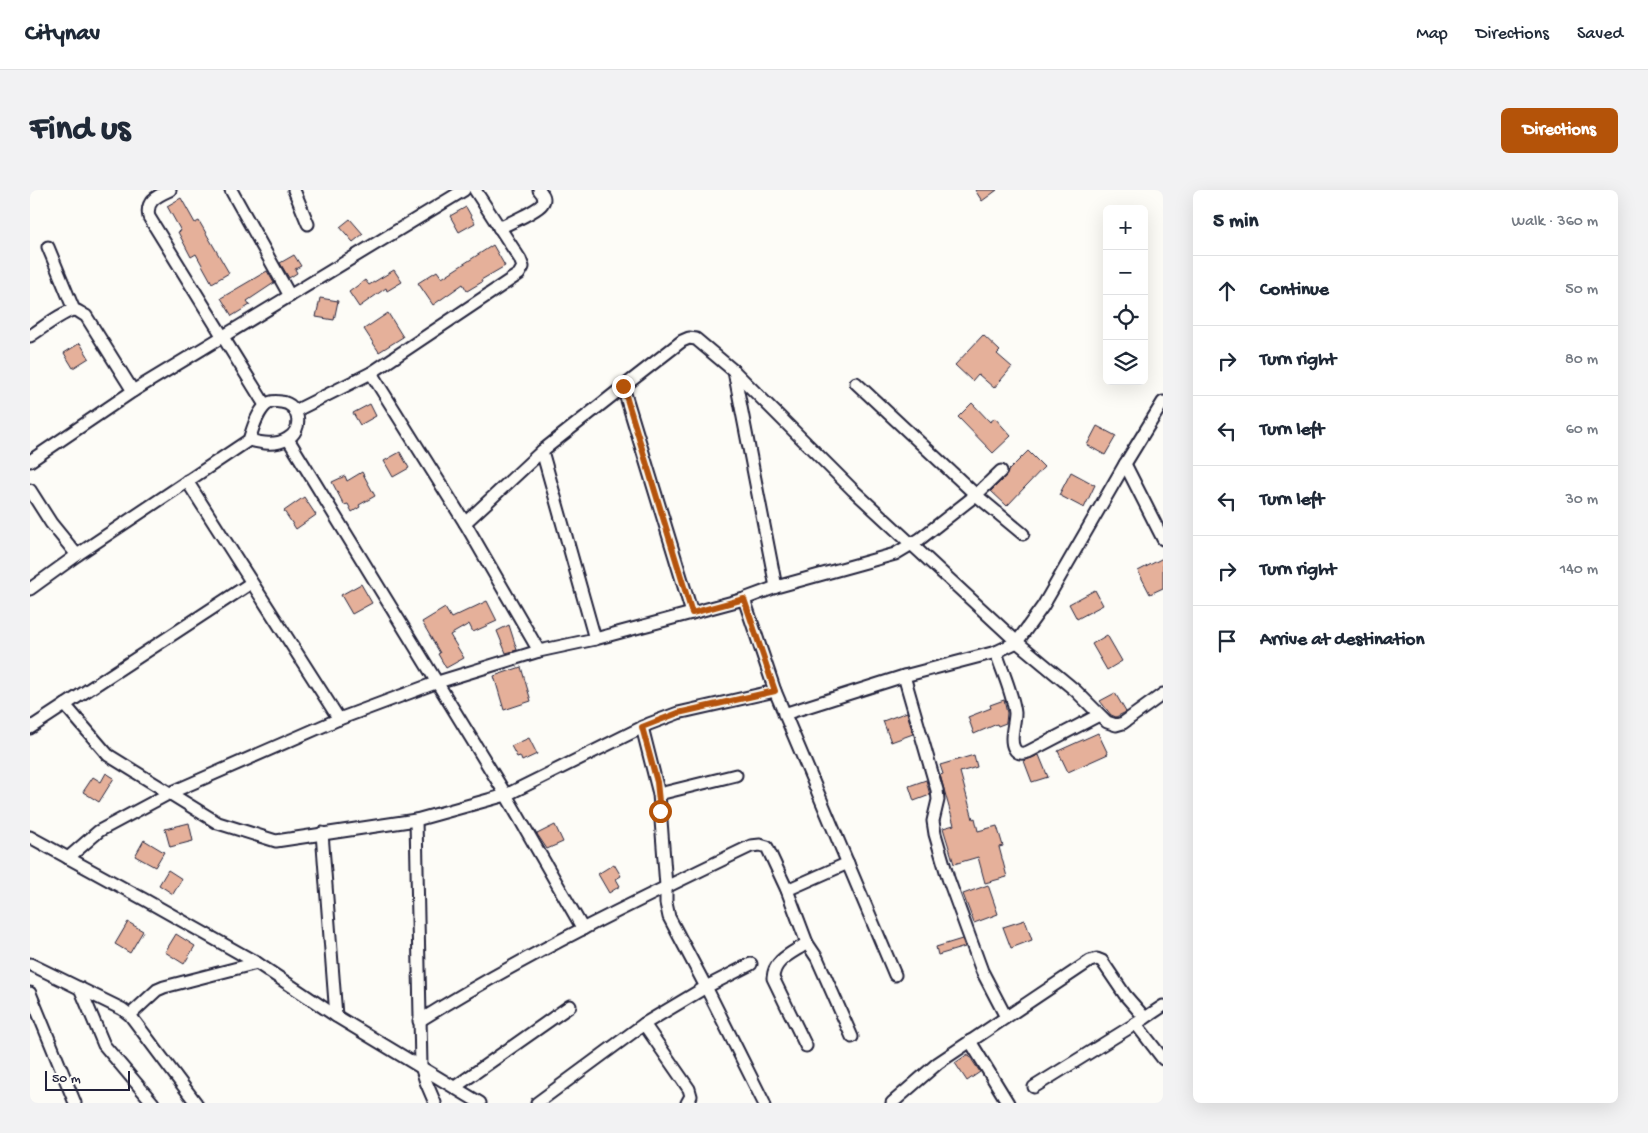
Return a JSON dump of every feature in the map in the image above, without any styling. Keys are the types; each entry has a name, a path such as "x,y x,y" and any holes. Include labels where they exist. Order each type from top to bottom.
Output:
{"street":[{"path":"231,190 290,296"},
{"path":"294,190 308,224"},
{"path":"30,461 133,391 464,190"},
{"path":"295,411 371,373 519,274 523,267 520,259 475,190"},
{"path":"500,228 540,207 544,199 539,190"},
{"path":"163,191 149,203 147,209 148,216 265,406"},
{"path":"48,247 74,310"},
{"path":"30,336 66,312 74,310 86,316 133,391"},
{"path":"465,523 542,451 623,386 682,341 689,338 696,339 734,371 911,546 1017,642 1076,691 1107,722 1116,725 1123,723 1163,694"},
{"path":"734,371 776,588"},
{"path":"371,373 465,523 538,651"},
{"path":"856,383 976,495 1023,534"},
{"path":"623,386 692,613"},
{"path":"30,589 77,555 249,440 257,419 269,402 279,401 291,406 295,411 298,417 298,428 288,439 263,444 249,440"},
{"path":"784,714 904,676 996,652 1017,642 1043,606 1163,402"},
{"path":"288,439 506,795 583,930"},
{"path":"542,451 595,638"},
{"path":"1125,464 1163,539"},
{"path":"68,858 99,831 170,793 339,719 438,682 538,651 692,613 881,559 911,546 976,495 1001,471"},
{"path":"187,481 339,719"},
{"path":"30,490 51,523 77,555"},
{"path":"30,728 252,583"},
{"path":"744,599 784,714 895,976"},
{"path":"996,652 1014,706 1015,721 1012,740 1013,747 1018,753 1028,752 1099,715"},
{"path":"904,676 937,790 938,800 933,821 948,878 982,971 1006,1017"},
{"path":"65,705 108,755 218,823 276,842 322,833 416,820 506,795 642,727 678,713 775,691"},
{"path":"642,727 659,794 666,903 669,917 764,1103"},
{"path":"659,794 736,775"},
{"path":"416,820 419,883 419,1021 421,1066 435,1103"},
{"path":"322,833 336,1016"},
{"path":"30,837 257,963 336,1016 480,1103"},
{"path":"419,1021 480,984 666,886 751,846 760,845 767,847 787,890 807,943 817,958 852,1037"},
{"path":"787,890 848,863"},
{"path":"806,1046 773,978 776,964 807,943"},
{"path":"892,1103 938,1063 1090,961 1097,959 1102,961 1125,995 1163,1059"},
{"path":"130,1015 164,987 257,963"},
{"path":"30,964 122,1009 130,1015 196,1103"},
{"path":"537,1103 644,1024 706,987 751,964"},
{"path":"80,988 104,1045 153,1103"},
{"path":"30,993 75,1103"},
{"path":"455,1087 570,1006"},
{"path":"1034,1087 1163,1006"},
{"path":"644,1024 689,1089 692,1096 687,1103"},
{"path":"970,1041 1008,1103"}],"building":[{"path":"975,190 997,190 982,201"},
{"path":"181,198 195,223 199,221 229,273 212,283 196,254 191,257 178,232 181,231 167,206"},
{"path":"466,207 475,223 459,232 450,216"},
{"path":"350,219 363,234 353,242 340,227"},
{"path":"493,245 505,266 467,291 463,284 433,305 418,283 437,271 442,278"},
{"path":"294,255 301,266 295,269 297,273 289,278 280,263"},
{"path":"394,270 402,282 387,291 386,288 359,307 349,292 365,280 369,285"},
{"path":"267,271 274,283 247,301 250,305 232,316 221,298"},
{"path":"320,298 338,301 334,320 316,317"},
{"path":"388,313 403,337 379,352 364,329"},
{"path":"983,335 1000,351 997,354 1012,367 994,388 978,374 972,381 955,365"},
{"path":"80,343 89,358 73,368 64,353"},
{"path":"972,403 990,422 995,418 1011,436 993,453 958,417"},
{"path":"370,404 376,416 360,425 353,413"},
{"path":"1097,426 1116,436 1105,455 1087,445"},
{"path":"1028,451 1044,467 1007,506 991,491"},
{"path":"400,452 409,468 393,477 384,461"},
{"path":"362,472 375,496 359,505 360,507 352,512 348,504 344,505 332,482 345,476 347,481"},
{"path":"1071,472 1095,485 1084,508 1059,495"},
{"path":"304,497 316,515 296,529 284,511"},
{"path":"1163,558 1163,588 1150,594 1138,571"},
{"path":"361,584 372,603 352,614 341,595"},
{"path":"1095,590 1103,605 1077,619 1069,604"},
{"path":"487,601 497,621 473,632 469,624 450,635 464,658 446,668 438,654 440,653 422,622 445,608 451,618"},
{"path":"509,625 517,650 506,653 497,631"},
{"path":"1107,635 1122,661 1107,670 1092,644"},
{"path":"521,667 531,701 504,710 494,676"},
{"path":"1115,693 1126,712 1116,717 1111,715 1100,701"},
{"path":"1004,700 1007,713 1006,723 998,726 997,724 974,734 968,717 991,708 990,705"},
{"path":"907,712 913,734 891,742 883,721"},
{"path":"1098,733 1108,754 1068,772 1058,751"},
{"path":"529,738 537,754 522,761 520,756 517,757 511,746"},
{"path":"974,755 977,767 960,772 978,831 997,826 1003,846 999,847 1007,877 985,883 978,857 954,864 943,828 954,825 940,775 943,774 940,765"},
{"path":"1039,755 1048,777 1032,782 1024,761"},
{"path":"106,773 114,778 99,802 83,792 93,777 101,782"},
{"path":"926,780 930,795 914,801 909,786"},
{"path":"189,823 193,841 170,847 165,829"},
{"path":"555,825 563,842 547,849 537,834"},
{"path":"144,840 164,852 155,867 135,856"},
{"path":"614,864 621,876 616,879 620,886 609,893 598,874"},
{"path":"168,870 182,879 173,894 159,885"},
{"path":"988,885 998,914 974,923 963,894"},
{"path":"1025,920 1032,940 1011,948 1003,927"},
{"path":"128,922 143,931 130,953 115,944"},
{"path":"176,934 195,946 184,964 165,952"},
{"path":"962,939 965,947 938,955 936,947"},
{"path":"968,1054 980,1072 967,1081 955,1063"}],"route":[{"path":"623,386 692,613 744,599 775,691 678,713 642,727 657,782 660,811"}]}
